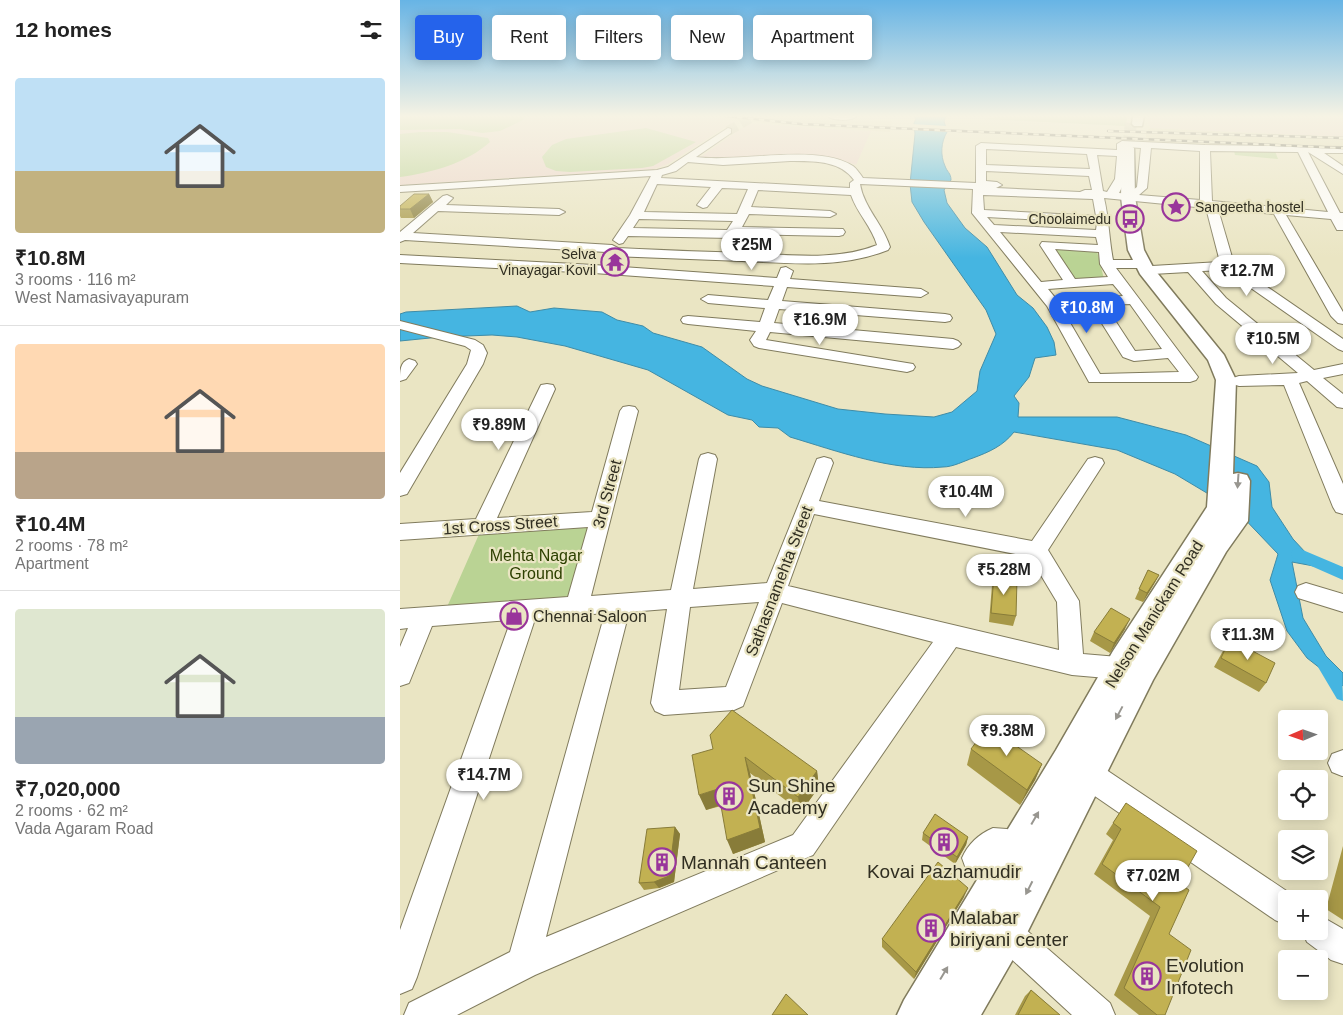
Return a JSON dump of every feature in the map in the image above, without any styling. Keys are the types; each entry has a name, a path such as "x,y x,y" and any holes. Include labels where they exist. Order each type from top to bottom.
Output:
{"main road":[{"name":"Nelson Manickam Road","path":"1119,163 1134,174 1115,195 1147,251 1147,267 1217,359 1227,385 1224,400 1232,441"},
{"name":"Nelson Manickam Road","path":"957,1015 1006,933 1078,768 1130,669 1216,544 1227,515 1232,441 1239,381 1212,339 1147,267"},
{"name":"Nelson Manickam Road","path":"920,1015 1017,850 1078,768"}],"street":[{"path":"594,269 626,232 636,215 654,174 672,163"},
{"path":"654,174 672,169 680,163"},
{"path":"714,163 729,163"},
{"path":"402,237 475,239 612,250 790,259 843,259 864,255 884,246 882,236 858,204 855,184 844,170 816,163"},
{"path":"980,163 981,184 1010,189"},
{"path":"1008,163 1010,215"},
{"path":"1062,163 1071,218"},
{"path":"980,168 1064,172 1100,163"},
{"path":"1114,163 1118,188 1115,195 1103,220 1102,234 1108,264 1117,280 1134,299 1190,377 1095,379 1053,305 978,213 977,191 1010,189 1115,195 1338,217"},
{"path":"1114,163 1115,195"},
{"path":"1206,163 1208,205 1228,266 1343,346"},
{"path":"1312,163 1343,230"},
{"path":"1329,163 1343,171"},
{"path":"672,169 728,173"},
{"path":"1031,170 1042,216"},
{"path":"400,189 536,179 654,174 719,185 754,187 872,183 1115,195"},
{"path":"795,178 855,184"},
{"path":"529,194 536,179"},
{"path":"703,205 719,185"},
{"path":"402,237 438,208 459,186"},
{"path":"731,233 754,187"},
{"path":"438,208 560,212"},
{"path":"1278,211 1338,316 1343,320"},
{"path":"978,213 1103,220"},
{"path":"636,215 830,214"},
{"path":"416,226 511,229"},
{"path":"989,228 1102,234"},
{"path":"626,232 839,232"},
{"path":"1072,284 1046,245 1104,249"},
{"path":"665,274 677,254"},
{"path":"400,258 594,269 921,293"},
{"path":"790,259 766,325 758,340 759,343 907,367"},
{"path":"1108,264 1192,268 1228,266"},
{"path":"1192,268 1219,299 1276,349 1311,375 1343,403"},
{"path":"1038,286 1117,280"},
{"path":"708,299 945,318"},
{"path":"1053,305 1134,299"},
{"path":"1096,303 1129,354 1134,356 1173,354"},
{"path":"688,320 766,325 953,344"},
{"path":"400,325 474,344 479,351 474,367 400,489"},
{"path":"1239,381 1290,380 1343,369"},
{"path":"1290,380 1343,507"},
{"path":"483,526 547,389"},
{"name":"3rd Street","path":"577,607 629,411"},
{"path":"680,600 708,459"},
{"name":"Sathasnamehta Street","path":"680,600 664,703 734,698 824,463"},
{"path":"1037,550 1095,463"},
{"path":"808,506 1037,550 1068,601 1072,664"},
{"name":"1st Cross Street","path":"400,532 600,519"},
{"path":"400,620 774,592 1072,664 1130,669"},
{"path":"1306,592 1343,603"},
{"path":"523,963 619,605"},
{"path":"400,977 526,611"},
{"path":"400,675 424,618"},
{"path":"421,1015 523,963 803,845 951,636"},
{"path":"1078,768 1278,905"},
{"path":"977,858 993,843 1007,844 1017,850"},
{"path":"1006,933 1098,1015"},
{"path":"1328,938 1343,948"}],"shaded area":[{"path":"400,163 669,163 654,169 400,185"}],"green space":[{"path":"400,163 454,163 436,170 400,177"},
{"path":"545,163 658,163 642,168 570,172 556,171 546,167"},
{"path":"1050,248 1097,251 1104,279 1071,281"},
{"name":"Mehta Nagar Ground","path":"595,524 573,598 447,607 480,532"}],"water":[{"path":"912,163 944,163 951,178 944,190 947,203 965,228 987,247 1017,295 1033,308 1047,327 1054,342 1056,355 1035,358 1029,377 1014,396 1019,403 1018,417 1117,417 1186,435 1257,466 1269,482 1272,507 1293,539 1319,567 1292,562 1303,618 1326,656 1343,673 1343,686 1307,658 1287,631 1270,580 1278,554 1237,511 1175,474 1117,450 1014,432 995,448 947,467 924,468 885,463 790,437 778,428 759,427 752,420 728,415 648,370 565,346 517,337 492,335 400,341 400,314 406,312 517,306 530,312 554,308 602,312 617,320 643,326 653,333 702,347 747,379 762,386 838,409 934,417 952,412 977,391 980,371 996,334 986,310 912,202 910,184"}],"building":[{"path":"414,194 429,194 410,209 400,209 400,206"},
{"path":"1148,570 1159,575 1147,593 1139,589"},
{"path":"994,575 1017,579 1016,616 991,613"},
{"path":"1111,608 1130,619 1114,643 1094,632"},
{"path":"1230,639 1275,663 1266,683 1221,658"},
{"name":"Sun Shine Academy","path":"732,710 817,771 798,797 745,757 760,828 727,840 718,789 699,795 692,755 713,749 710,735"},
{"path":"988,726 1042,764 1027,790 971,749"},
{"path":"1126,803 1197,851 1179,883 1189,890 1169,934 1191,950 1165,1015 1157,1015 1124,988 1160,907 1102,864 1121,829 1113,823"},
{"name":"Kovai Pazhamudir","path":"935,814 968,837 957,857 923,833"},
{"name":"Mannah Canteen","path":"675,827 669,876 654,882 639,883 647,829"},
{"name":"Malabar biriyani center","path":"938,862 968,888 916,972 882,939"},
{"path":"1031,990 1060,1015 1018,1015"},
{"path":"786,994 808,1015 772,1015"}],"waterway":[{"path":"1298,554 1343,574"},
{"path":"1326,667 1343,693"}],"place":[{"name":"Sangeetha hostel","path":"1176,207"},
{"name":"Choolaimedu","path":"1130,219"},
{"name":"Selva Vinayagar Kovil","path":"615,262"},
{"name":"Chennai Saloon","path":"514,616"},
{"name":"Sun Shine Academy","path":"729,796"},
{"name":"Kovai Pazhamudir","path":"944,842"},
{"name":"Mannah Canteen","path":"662,862"},
{"name":"Malabar biriyani center","path":"931,928"},
{"name":"Evolution Infotech","path":"1147,976"}]}
